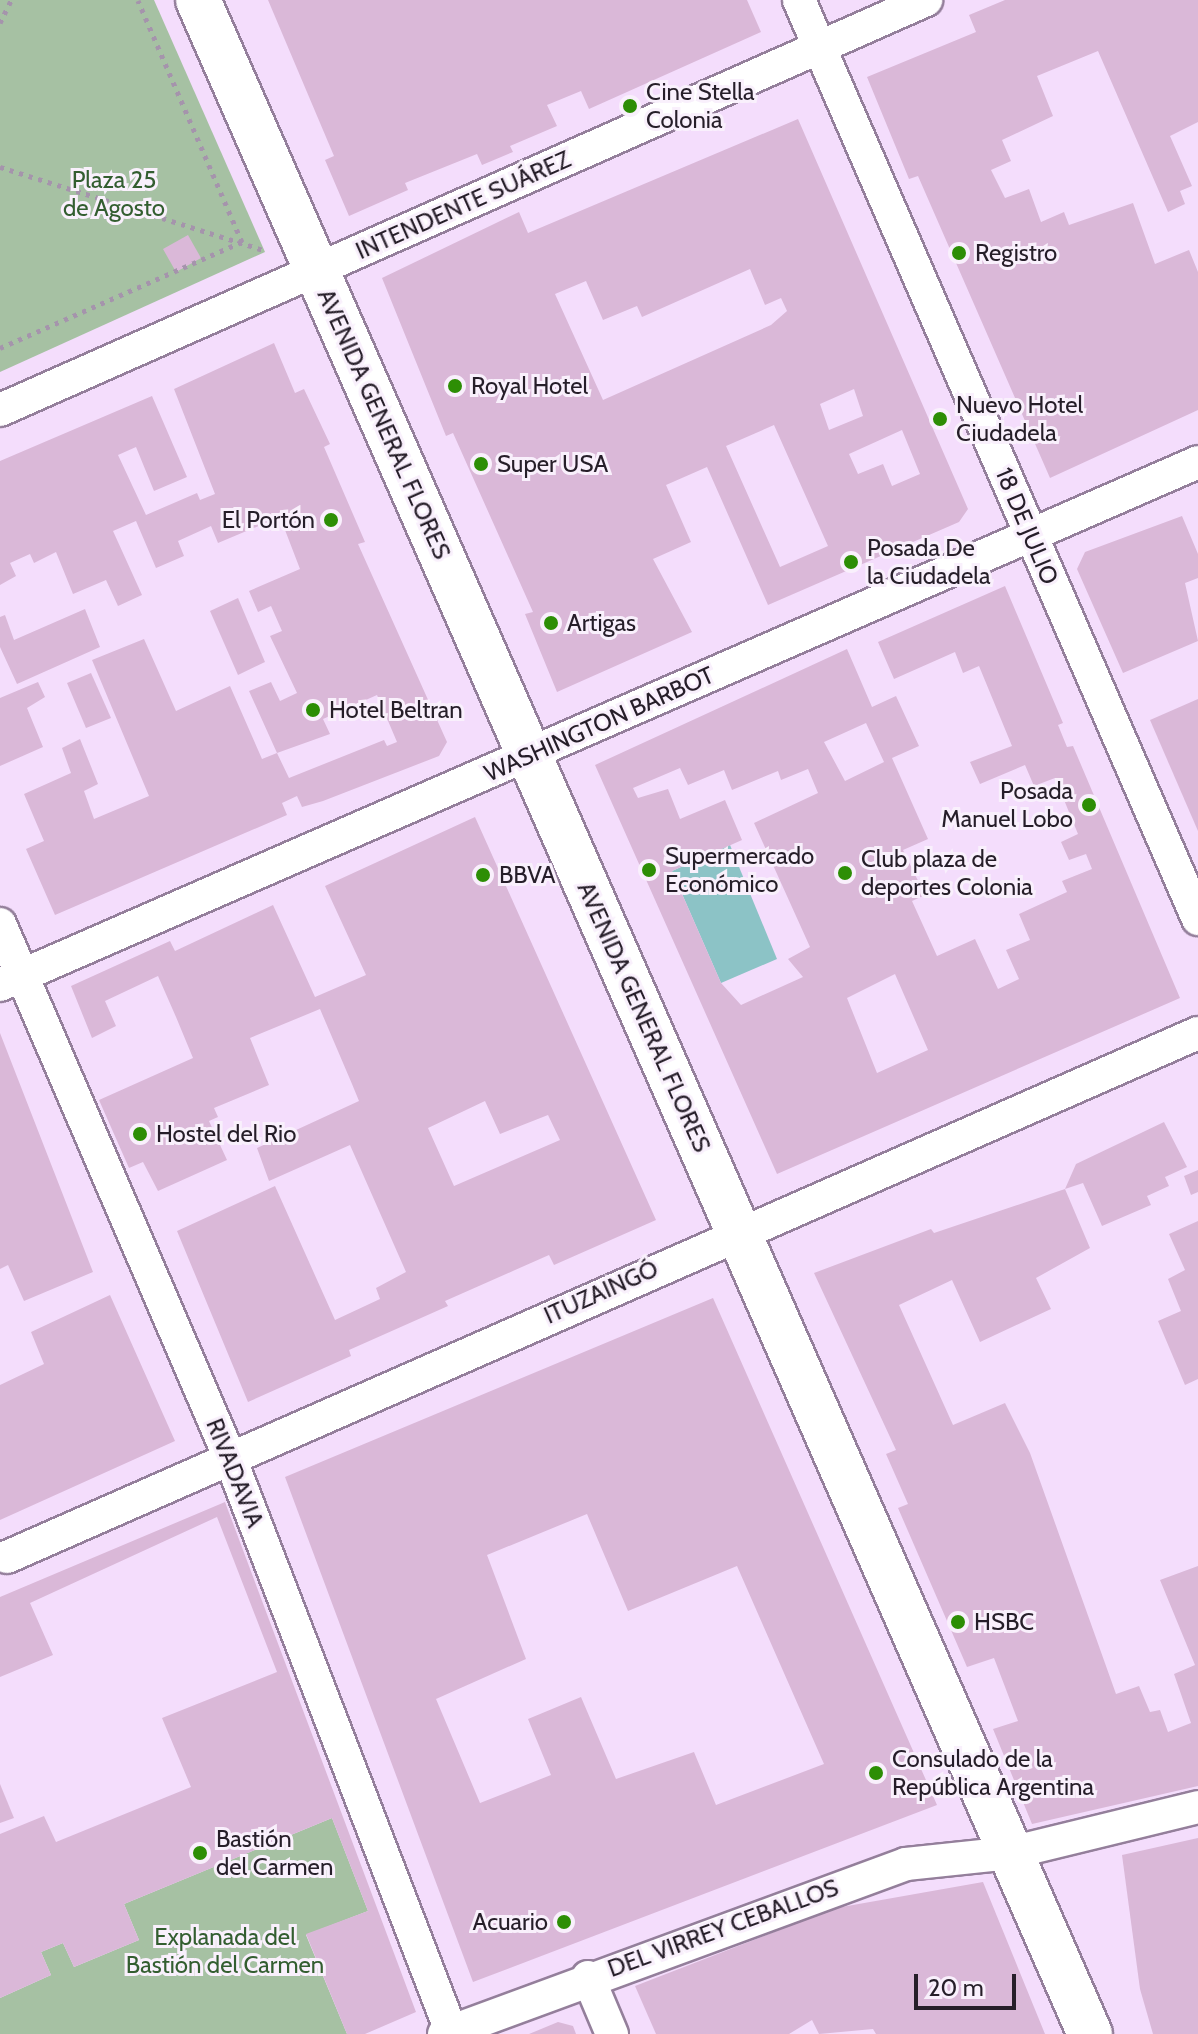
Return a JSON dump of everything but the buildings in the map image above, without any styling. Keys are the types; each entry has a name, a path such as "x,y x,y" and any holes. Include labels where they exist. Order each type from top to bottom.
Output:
{"street":[{"name":"AVENIDA GENERAL FLORES","path":"198,0 1090,2034"},
{"name":"18 DE JULIO","path":"799,0 1198,919"},
{"name":"INTENDENTE SUÁREZ","path":"0,410 926,0"},
{"name":"WASHINGTON BARBOT","path":"11,980 1198,462"},
{"name":"RIVADAVIA","path":"0,924 11,980 230,1458 447,2032"},
{"name":"ITUZAINGÓ","path":"7,1557 738,1231 1198,1033"},
{"name":"DEL VIRREY CEBALLOS","path":"447,2032 588,1977 906,1864 1010,1853 1198,1807"},
{"path":"588,1977 612,2034"}],"path":[{"path":"0,23 11,0"},
{"path":"138,0 242,242"},
{"path":"0,167 242,242 317,271"},
{"path":"0,348 242,242"}],"green space":[{"name":"Plaza 25 de Agosto","path":"0,0 154,0 265,252 0,372"},
{"name":"Explanada del Bastión del Carmen","path":"332,1818 368,1911 306,1935 347,2034 0,2034 0,1998 51,1975 41,1952 63,1943 74,1967 139,1940 124,1904"}],"shaded area":[{"path":"730,845 777,959 721,983 672,871"}],"place":[{"name":"Cine Stella Colonia","path":"630,106"},
{"name":"Registro","path":"959,253"},
{"name":"Royal Hotel","path":"455,386"},
{"name":"Nuevo Hotel Ciudadela","path":"940,419"},
{"name":"Super USA","path":"481,464"},
{"name":"El Portón","path":"331,520"},
{"name":"Posada De la Ciudadela","path":"851,562"},
{"name":"Artigas","path":"551,623"},
{"name":"Hotel Beltran","path":"313,710"},
{"name":"Posada Manuel Lobo","path":"1089,805"},
{"name":"Supermercado Económico","path":"649,870"},
{"name":"Club plaza de deportes Colonia","path":"845,873"},
{"name":"BBVA","path":"483,875"},
{"name":"Hostel del Rio","path":"140,1134"},
{"name":"HSBC","path":"958,1622"},
{"name":"Consulado de la República Argentina","path":"876,1773"},
{"name":"Bastión del Carmen","path":"200,1853"},
{"name":"Acuario","path":"564,1922"}]}
